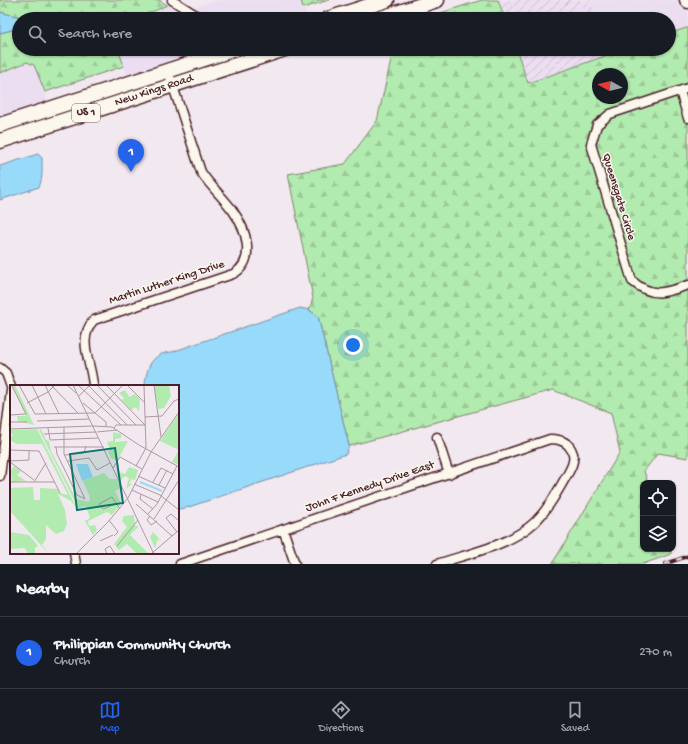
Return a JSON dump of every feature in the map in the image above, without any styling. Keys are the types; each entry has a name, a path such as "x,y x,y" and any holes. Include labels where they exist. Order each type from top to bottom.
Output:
{"highway":[{"path":"350,12 387,0"},
{"path":"400,12 437,0"},
{"name":"New Kings Road","path":"0,125 214,56"},
{"name":"New Kings Road","path":"0,141 173,85 241,56"}],"street":[{"path":"172,0 191,12"},
{"name":"Martin Luther King Drive","path":"93,385 92,369 84,340 89,326 94,320 233,274 242,267 247,255 247,247 238,220 227,203 206,180 201,172 168,71"},
{"name":"Queensgate Circle","path":"688,118 684,89 610,114 597,125 591,144 632,281 651,292 660,293 688,285"},
{"path":"0,368 6,373 10,385"},
{"path":"0,476 10,399"},
{"path":"437,437 448,474"},
{"name":"John F Kennedy Drive East","path":"180,564 550,439 562,440 567,443 574,453 570,469 551,503 534,522 521,532 505,541 437,564"},
{"path":"283,529 295,564"},
{"path":"74,554 76,564"}],"shaded area":[{"path":"217,0 301,0 305,12 179,12"},
{"path":"498,0 591,0 595,12 502,12"},
{"path":"591,0 678,0 688,10 688,28 676,32 676,12 595,12"},
{"path":"167,5 179,12 152,12"},
{"path":"120,56 201,56 128,80"},
{"path":"518,56 605,56 527,83"},
{"path":"27,62 34,65 50,106 0,122 0,73"}],"green space":[{"path":"0,0 159,0 167,5 152,12 12,12 12,15 0,12"},
{"path":"301,0 329,0 303,8"},
{"path":"482,0 498,0 502,12 443,12"},
{"path":"688,28 688,458 658,453 644,471 647,480 640,480 640,552 671,552 671,554 643,564 552,564 620,452 611,413 553,390 349,446 318,316 309,310 313,298 288,174 345,164 377,121 392,56 518,56 528,83 605,56 676,56 676,32"},
{"path":"12,30 12,56 120,56 124,66 45,92 34,65 27,62 0,73 0,33"}],"water":[{"path":"0,12 12,15 12,30 0,33"},
{"path":"38,154 42,158 42,177 39,187 0,200 0,166"},
{"path":"300,308 309,310 318,316 349,446 346,454 186,508 179,509 179,385 145,385 148,368 154,359 159,355 172,352"}],"railway":[{"path":"665,564 688,556"}],"place":[{"name":"Philippian Community Church","path":"131,172"}]}
